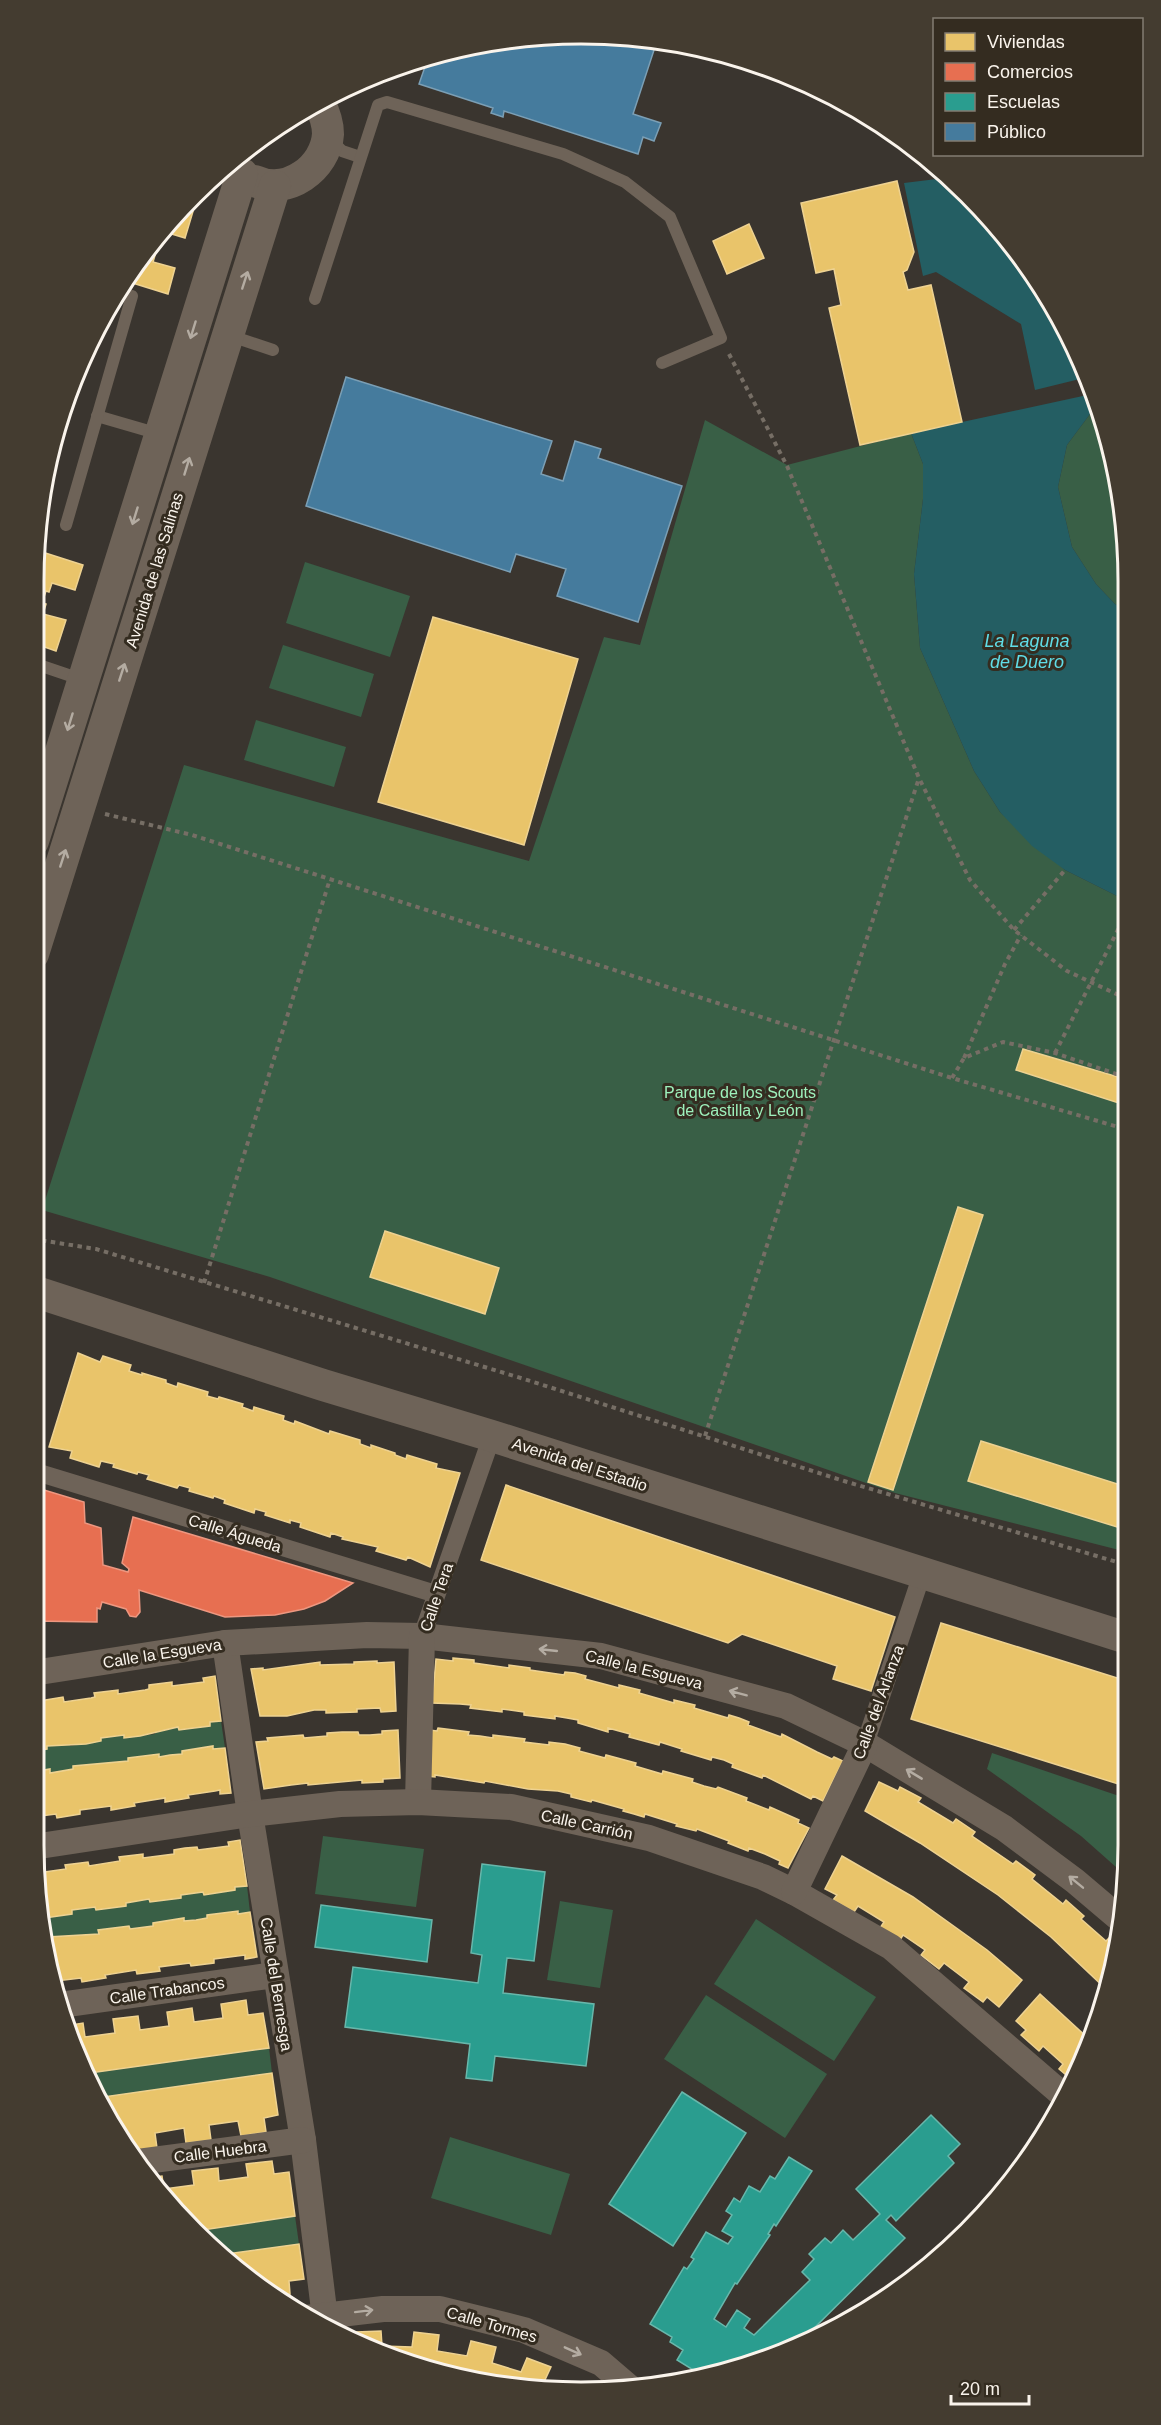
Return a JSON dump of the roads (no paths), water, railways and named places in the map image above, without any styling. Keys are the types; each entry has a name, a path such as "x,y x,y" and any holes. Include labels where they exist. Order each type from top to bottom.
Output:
{"street":[{"path":"237,168 259,183 275,186 300,178 312,169 330,149 323,109"},
{"name":"Avenida de las Salinas","path":"44,806 160,435 237,168"},
{"name":"Avenida de las Salinas","path":"44,919 275,186"},
{"name":"Avenida del Estadio","path":"44,1295 323,1385 492,1436 1118,1635"},
{"name":"Calle Tera","path":"418,1802 422,1636 492,1436"},
{"name":"Calle Águeda","path":"44,1474 436,1594"},
{"name":"Calle del Arlanza","path":"794,1892 865,1744 922,1574"},
{"name":"Calle la Esgueva","path":"44,1670 225,1643 367,1635 422,1636 601,1656 786,1706 865,1744 1004,1828 1075,1881 1113,1914"},
{"name":"Calle del Bernesga","path":"225,1643 275,1975 303,2140 318,2313"},
{"name":"Calle Carrión","path":"44,1845 250,1814 340,1804 418,1802 511,1807 650,1838 763,1877 891,1947 1058,2090"},
{"name":"Calle Trabancos","path":"68,2004 275,1975"},
{"name":"Calle Huebra","path":"147,2161 303,2140"},
{"name":"Calle Tormes","path":"328,2318 382,2309 440,2308 524,2330 601,2363 620,2380"}],"lane":[{"path":"315,299 378,105 387,102 563,154 625,182 670,217 721,338 662,363"},
{"path":"330,149 360,157"},
{"path":"66,525 132,296"},
{"path":"228,334 273,350"},
{"path":"97,416 160,435"},
{"path":"44,667 83,680"}],"water":[{"path":"937,179 984,226 1007,254 1046,312 1079,379 1035,390 1021,324 936,272 923,276 904,183"},
{"name":"La Laguna de Duero","path":"1084,396 1091,413 1067,445 1058,487 1072,547 1096,584 1118,606 1118,896 1065,870 1032,846 1000,812 974,771 920,648 914,574 923,499 923,464 911,433"}],"park label":[{"name":"Parque de los Scouts de Castilla y León","path":"740,1101"}]}
